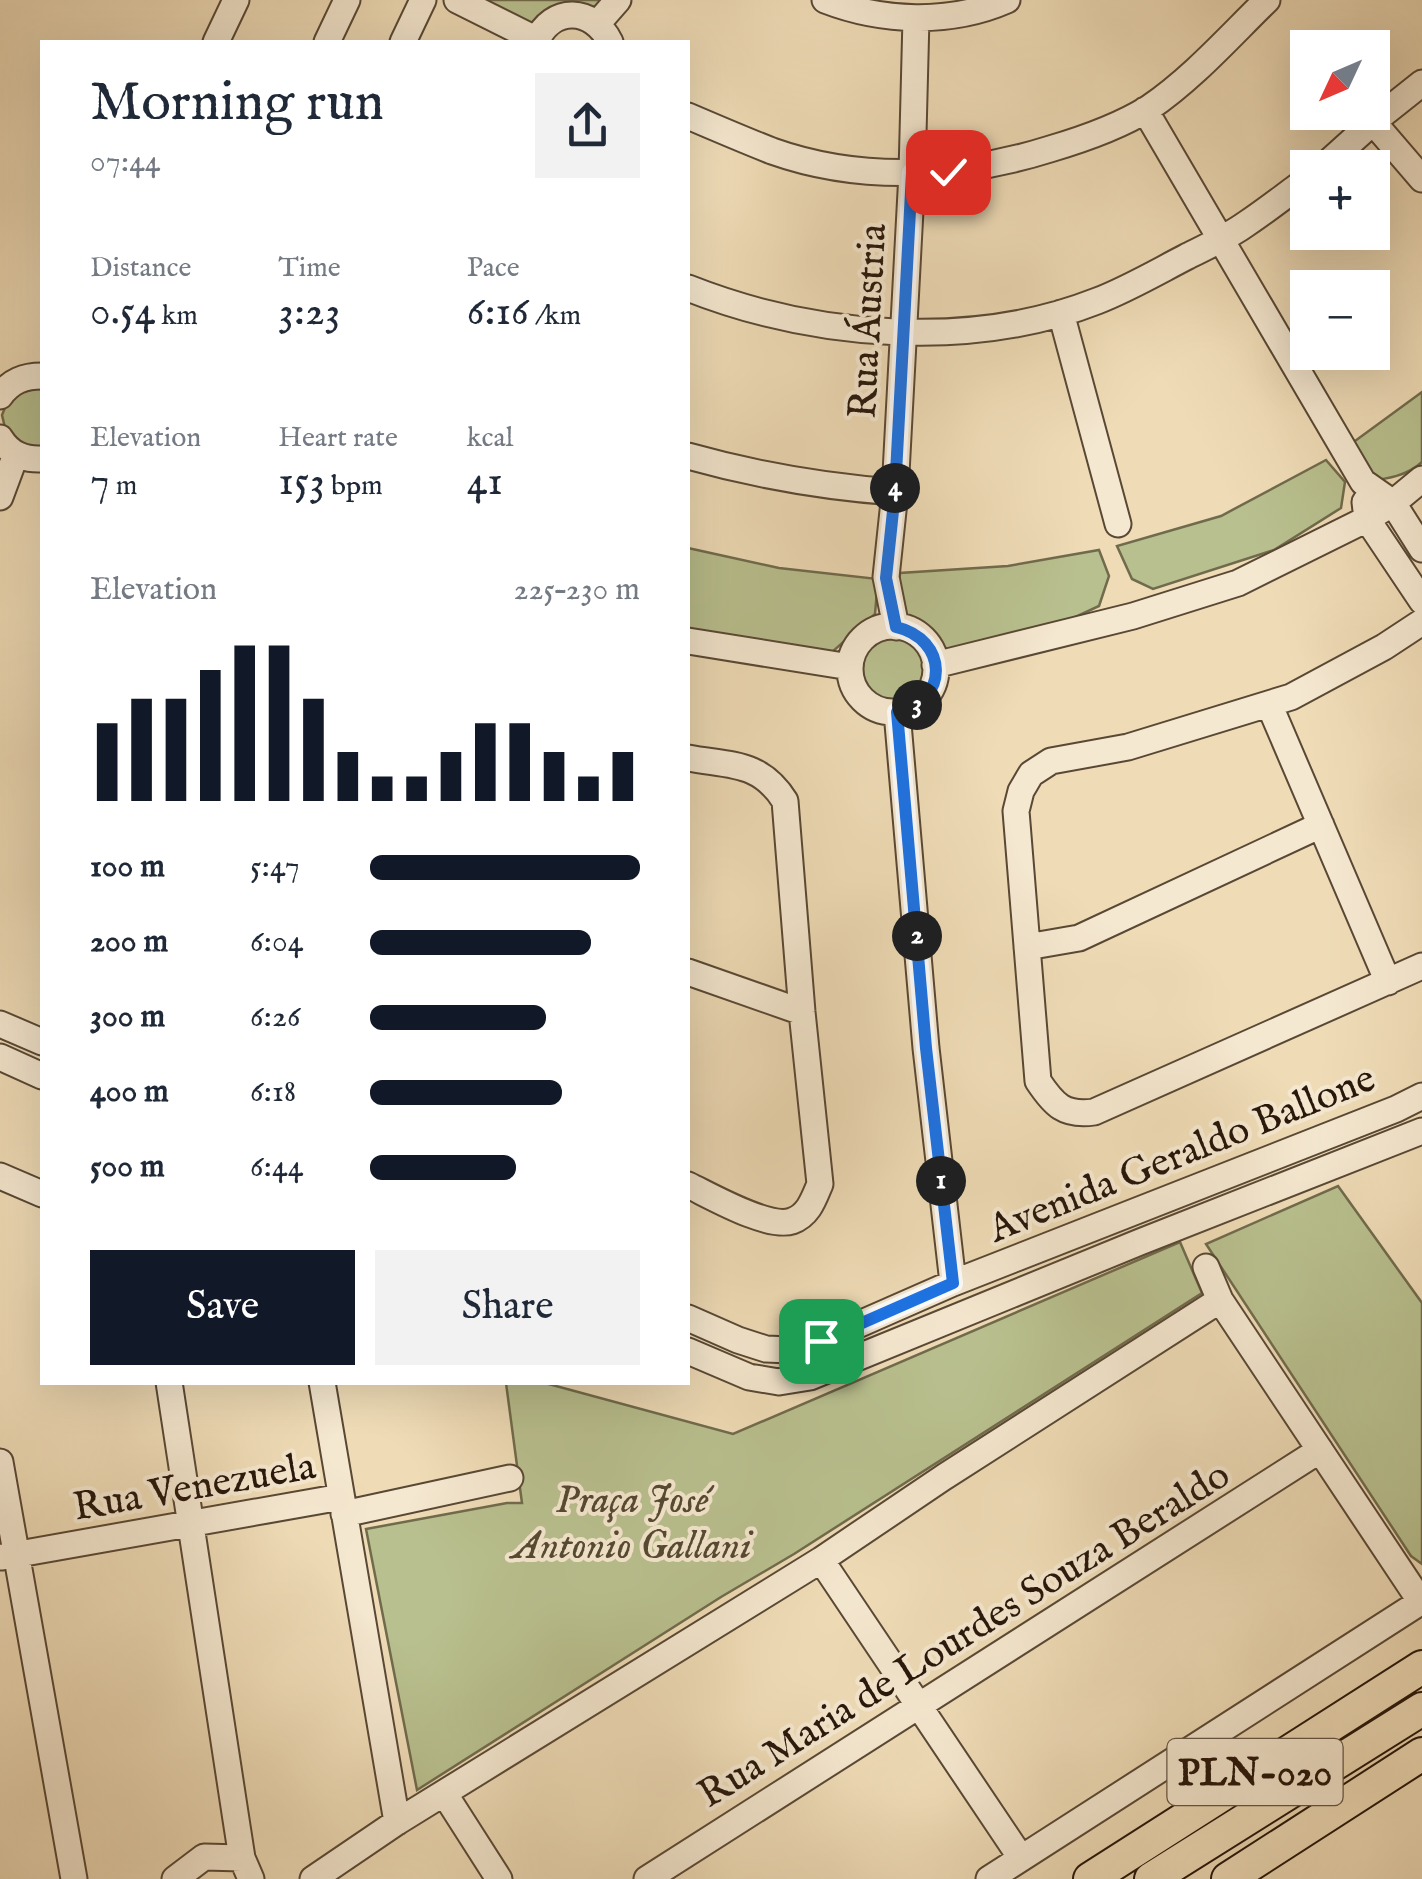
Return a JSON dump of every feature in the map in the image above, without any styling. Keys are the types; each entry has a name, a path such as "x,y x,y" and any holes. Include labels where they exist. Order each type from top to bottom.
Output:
{"main road":[{"name":"PLN-020","path":"1090,1879 1422,1667"},
{"name":"PLN-020","path":"1150,1879 1422,1709"},
{"path":"1228,1879 1419,1762"}],"street":[{"path":"217,40 236,0"},
{"path":"329,40 347,0"},
{"path":"404,40 423,0"},
{"path":"456,0 534,40"},
{"path":"537,40 547,25 563,17 581,16 604,33 618,0"},
{"path":"825,0 890,16 916,18 988,8 1007,0"},
{"path":"690,117 776,152 831,166 912,173 948,172 1014,161 1075,142 1144,110 1172,92 1267,0"},
{"name":"Rua Áustria","path":"896,627 886,578 895,492 916,18"},
{"path":"1390,108 1422,83"},
{"path":"1144,110 1363,482 1367,519 1422,601"},
{"path":"1342,150 1363,130"},
{"path":"1379,130 1422,178"},
{"path":"690,289 784,318 839,327 903,332 1006,325 1097,301 1220,240 1290,192"},
{"path":"1061,312 1118,524"},
{"path":"0,396 19,379 40,376"},
{"path":"0,498 8,446 27,459 40,459"},
{"path":"690,457 834,488 895,492"},
{"path":"935,664 1133,616 1238,582 1367,519 1422,479"},
{"path":"1363,482 1393,503 1422,549"},
{"path":"1422,622 1291,697 1128,747 1050,762 1031,774 1016,811 1038,1080 1048,1097 1062,1109 1078,1114 1094,1112 1422,966"},
{"path":"896,627 920,636 929,646 935,664 932,687 926,697 897,712 882,711 858,695 850,668 853,654 870,633 896,627"},
{"path":"690,641 850,668"},
{"path":"1269,704 1388,982"},
{"path":"897,712 926,1048 953,1283"},
{"path":"690,758 754,770 774,784 785,801 820,1184 812,1206 793,1221 769,1221 690,1186"},
{"path":"1027,947 1079,938 1321,825"},
{"path":"690,973 802,1012"},
{"path":"0,1024 40,1041"},
{"path":"2,1060 40,1075"},
{"name":"Avenida Geraldo Ballone","path":"690,1319 766,1349 790,1350 821,1341 953,1283 1422,1096"},
{"name":"Avenida Geraldo Ballone","path":"690,1352 750,1377 778,1382 810,1378 1422,1131"},
{"path":"0,1176 40,1193"},
{"path":"989,1879 1421,1602 1220,1300 1206,1267"},
{"path":"313,1879 397,1822 821,1560 1220,1300"},
{"path":"169,1385 237,1826 247,1869 204,1857 175,1879"},
{"path":"323,1385 397,1822"},
{"name":"Rua Maria de Lourdes Souza Beraldo","path":"647,1879 1320,1450"},
{"path":"0,1462 8,1556 74,1879"},
{"name":"Rua Venezuela","path":"8,1556 192,1524 343,1506 510,1478"},
{"path":"821,1560 1021,1858"},
{"path":"444,1793 500,1879"}],"green space":[{"path":"478,0 605,0 594,12 551,10 530,27"},
{"path":"40,385 40,452 7,436 2,415 10,395"},
{"path":"1422,392 1422,462 1402,474 1363,482 1344,449"},
{"path":"1326,460 1345,482 1341,508 1274,550 1153,589 1132,579 1117,546 1221,516"},
{"path":"690,548 779,568 878,579 875,614 831,653 690,632"},
{"path":"1099,550 1109,576 1099,606 1011,647 933,655 918,636 896,627 900,573 1008,566"},
{"path":"893,636 916,646 926,669 916,692 893,702 870,692 860,669 870,646"},
{"path":"1338,1186 1422,1303 1422,1564 1411,1556 1206,1244"},
{"name":"Praça José Antonio Gallani","path":"1180,1242 1202,1293 417,1790 366,1529 522,1503 506,1385 552,1385 733,1434"}],"route":[{"path":"821,1341 953,1283 926,1048 897,712 908,710 926,697 932,687 935,664 929,646 920,636 896,627 886,578 895,492 912,173 948,172"}]}
